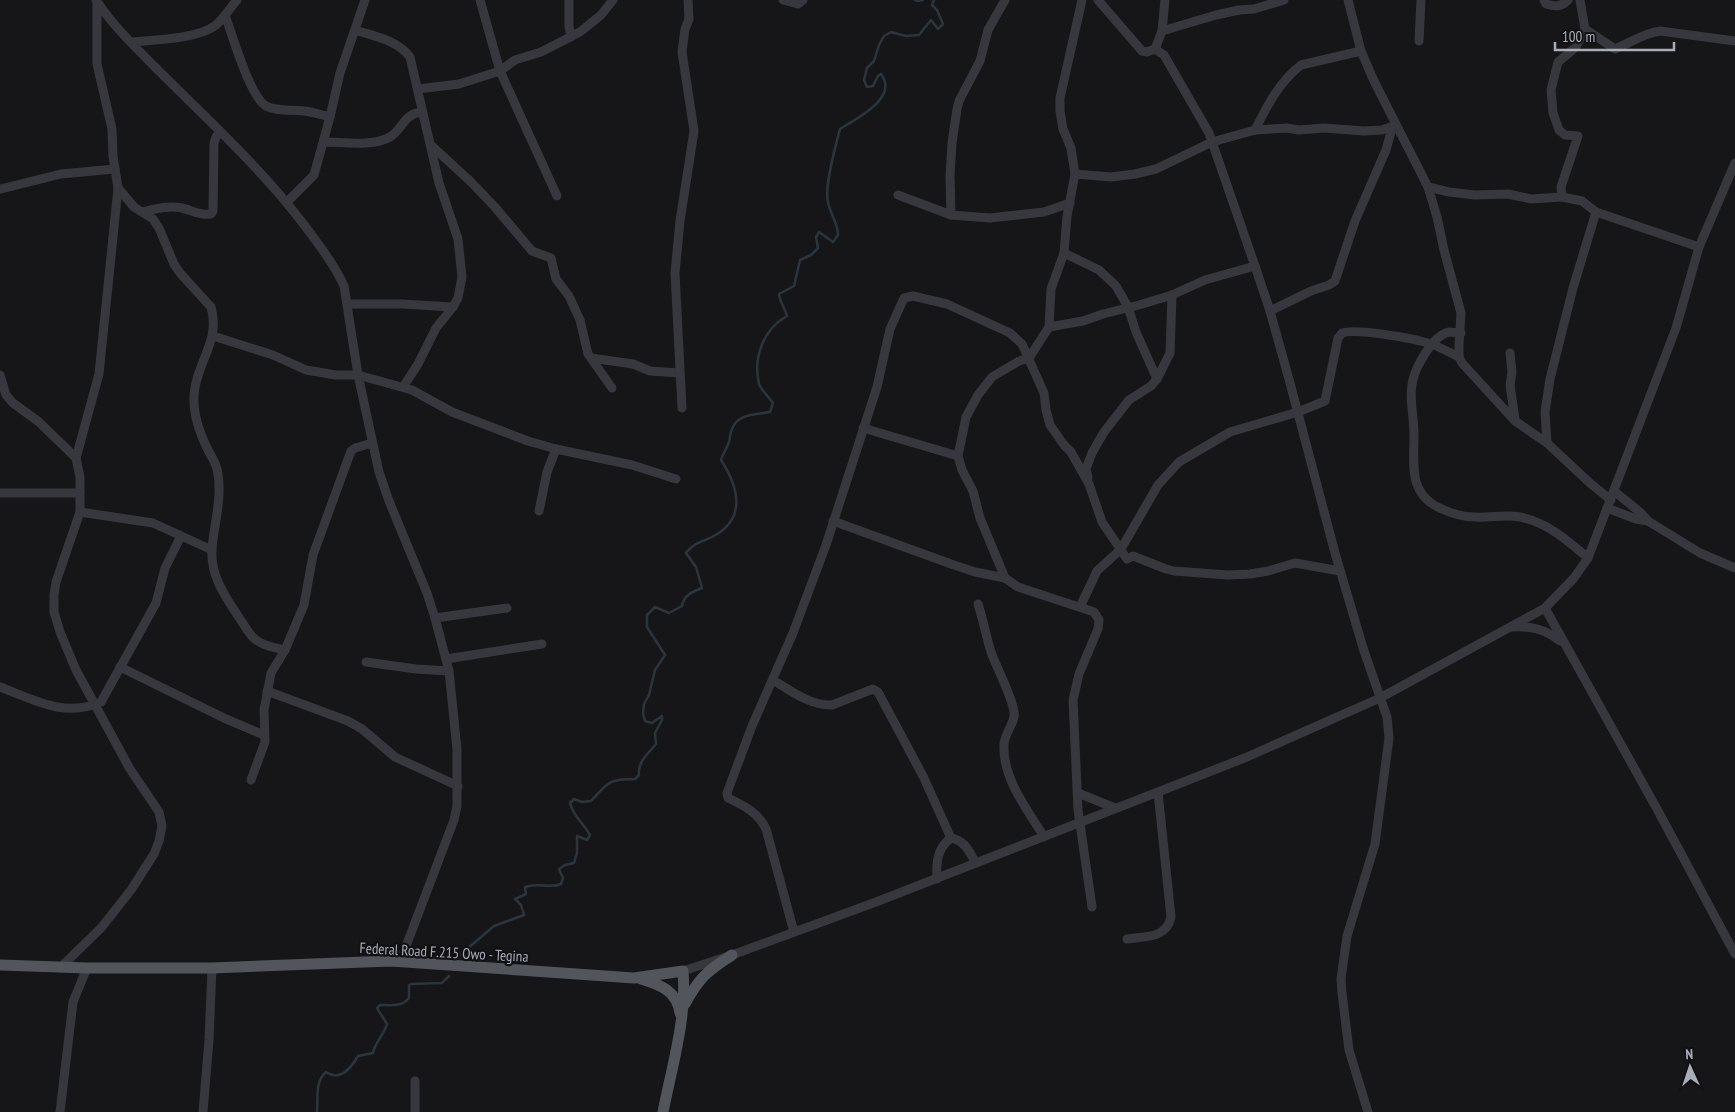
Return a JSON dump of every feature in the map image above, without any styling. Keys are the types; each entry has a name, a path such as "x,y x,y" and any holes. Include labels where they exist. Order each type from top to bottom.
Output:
{"main road":[{"path":"682,1015 696,984 704,974 732,956"},
{"name":"Federal Road F.215 Owo - Tegina","path":"0,965 60,968 212,968 400,962 634,978 683,971"},
{"path":"663,1112 682,1015 683,971"},
{"path":"634,978 657,984 670,990 682,1015"}],"street":[{"path":"131,42 191,35 210,28 225,15 236,0"},
{"path":"286,202 314,175 324,142 340,73 365,0"},
{"path":"480,0 500,71 557,196"},
{"path":"569,0 570,37"},
{"path":"418,89 459,84 500,71 515,60 541,52 590,25 613,0"},
{"path":"682,408 675,273 676,253 694,130 682,52 685,29 689,19 688,0"},
{"path":"783,0 798,4 803,0"},
{"path":"951,215 950,176 952,143 959,101 980,61 988,30 1005,0"},
{"path":"1005,578 980,518 973,491 962,470 958,456 966,417 986,384 1006,368 1029,358 1049,327 1051,289 1064,253 1075,174 1071,148 1063,129 1060,98 1082,0"},
{"path":"1098,0 1142,51 1147,52 1155,49 1162,30 1165,0"},
{"path":"1162,30 1216,15 1254,9 1284,0"},
{"path":"1348,0 1362,51 1394,126 1428,188 1462,313 1459,357 1462,363 1515,421 1547,443 1609,504 1636,519 1648,521"},
{"path":"1419,41 1421,0"},
{"path":"1544,0 1546,4 1556,7 1563,5 1568,0"},
{"path":"1562,197 1561,187 1578,136 1565,135 1559,130 1553,113 1551,90 1558,62 1576,46 1585,29 1580,0"},
{"path":"96,1 131,42 286,202 320,246 339,274 344,286 358,375 372,442 389,501 436,618 450,671 457,749 458,786 454,820 400,962"},
{"path":"60,968 101,928 131,890 154,854 162,826 159,812 130,769 93,704 76,670 54,612 56,582 80,512 80,477 76,458 99,374 118,188 112,129 97,64 96,1"},
{"path":"225,15 248,77 260,100 265,105 278,109 304,111 330,117"},
{"path":"1585,29 1615,49 1636,41 1649,33 1660,31 1735,40"},
{"path":"354,30 404,49 410,57 439,183 458,240 461,259 462,277 458,298 436,328 418,364 403,387"},
{"path":"1155,49 1164,55 1212,142 1270,311 1340,571 1387,717 1389,738 1375,844 1347,936 1342,979 1349,1050 1368,1112"},
{"path":"1255,130 1269,102 1281,85 1301,65 1362,51"},
{"path":"324,142 381,140 391,136 409,116 422,112"},
{"path":"1075,174 1110,177 1156,169 1212,142 1255,130 1324,128 1364,131 1394,126"},
{"path":"1270,311 1335,281 1358,213 1386,150 1394,126"},
{"path":"142,212 165,207 180,208 206,215 210,214 213,210 214,143 220,132"},
{"path":"431,146 471,182 494,206 532,252 546,255 550,258 556,279 569,296 580,320 587,351 612,388"},
{"path":"683,971 732,956 976,864 1247,757 1380,698 1545,608 1574,578 1588,558 1676,328 1699,247 1735,163"},
{"path":"1,189 62,174 115,169"},
{"path":"118,188 134,207 153,219 160,228 177,268 211,307 213,314 213,336 194,394 194,405 201,431 217,466 220,484 219,505 212,550 217,580 227,599 250,633 262,643 285,650"},
{"path":"1428,188 1475,195 1508,194 1531,199 1562,197 1582,201 1596,212 1699,247"},
{"path":"898,195 951,215 990,218 1036,214 1070,203"},
{"path":"1547,443 1545,412 1550,379 1573,288 1596,212"},
{"path":"1064,253 1088,264 1109,278 1122,295 1157,379"},
{"path":"1049,327 1083,321 1139,305 1172,295 1205,280 1255,266"},
{"path":"1172,295 1170,353 1157,379 1141,394 1129,400 1104,432 1086,468 1089,484 1102,522 1127,558 1133,556 1166,569 1228,575 1250,574 1295,563 1340,571"},
{"path":"794,932 776,874 766,830 761,819 752,811 728,798 727,793 752,726 804,606 826,545 877,387 890,329 904,298 912,296 947,304 988,322 1016,338 1022,344 1044,394 1050,425 1071,452 1089,484"},
{"path":"348,304 402,304 453,307"},
{"path":"1461,333 1450,332 1443,335 1427,350 1410,388 1416,485 1425,499 1436,506 1463,516 1476,518 1520,517 1537,523 1565,538 1588,558"},
{"path":"1080,607 1097,571 1121,549 1158,485 1179,462 1230,432 1322,404 1326,400 1338,338 1342,333 1364,333 1406,338 1433,344 1459,357"},
{"path":"213,336 273,355 306,370 336,375 358,375 403,387 452,412 556,449 632,465 676,480"},
{"path":"1510,353 1512,372 1510,385 1515,421"},
{"path":"591,358 633,364 650,371 679,374"},
{"path":"0,375 6,395 13,403 39,422 76,458"},
{"path":"863,428 958,456"},
{"path":"250,780 263,749 264,710 271,673 285,650 304,605 313,555 351,451 372,442"},
{"path":"539,511 547,472 556,449"},
{"path":"1614,491 1648,521 1700,554 1735,568"},
{"path":"0,493 80,493"},
{"path":"80,512 153,523 212,550"},
{"path":"834,521 951,564 975,572 1005,578 1018,587 1094,612 1100,620 1075,688 1074,700 1080,822 1092,907"},
{"path":"0,687 65,710 78,709 98,703 104,699 156,603 165,568 181,536"},
{"path":"978,604 991,650 1014,710 1013,721 1007,729 1004,741 1003,755 1005,766 1023,802 1044,837"},
{"path":"436,618 507,608"},
{"path":"1545,608 1657,808 1735,954"},
{"path":"1510,627 1539,628 1564,644"},
{"path":"446,660 542,644"},
{"path":"366,662 416,669 450,671"},
{"path":"120,667 226,719 264,734"},
{"path":"773,680 802,697 826,706 873,689 878,692 923,776 951,838"},
{"path":"267,690 348,721 362,729 395,757 458,786"},
{"path":"1127,939 1161,933 1169,927 1171,917 1158,792"},
{"path":"1078,793 1115,808"},
{"path":"937,878 938,855 944,843 951,838 959,840 966,846 976,864"},
{"path":"60,1112 73,1002 87,968"},
{"path":"203,1112 212,968"},
{"path":"415,1081 415,1112"}],"waterway":[{"path":"915,0 923,0"},
{"path":"453,961 494,926 524,915 521,905 515,899 526,894 525,887 561,884 563,878 559,869 574,863 577,853 577,836 587,840 590,835 570,803 574,799 582,802 591,801 609,783 635,779 639,775 642,762 656,744 655,733 662,720 662,716 652,723 645,721 643,714 644,704 649,695 655,670 665,655 647,627 647,615 655,607 669,613 682,606 689,594 702,588 696,567 686,553 695,545 723,530 731,521 735,512 735,492 732,481 721,460 729,442 732,429 738,420 743,417 770,412 773,403 761,389 757,374 757,364 766,336 772,328 787,316 779,294 794,286 800,260 811,255 818,248 816,237 819,232 833,242 838,235 827,195 831,166 840,129 874,106 885,91 885,83 881,74 873,86 867,87 864,80 867,68 874,61 884,36 891,32 906,36 919,35 931,20 938,29 943,24 937,10 932,5 934,0"},
{"path":"317,1112 317,1096 322,1076 326,1072 331,1075 345,1072 358,1056 373,1053 387,1024 377,1008 380,1005 396,1005 406,1001 409,998 409,985 411,984 442,983 449,976"}]}
